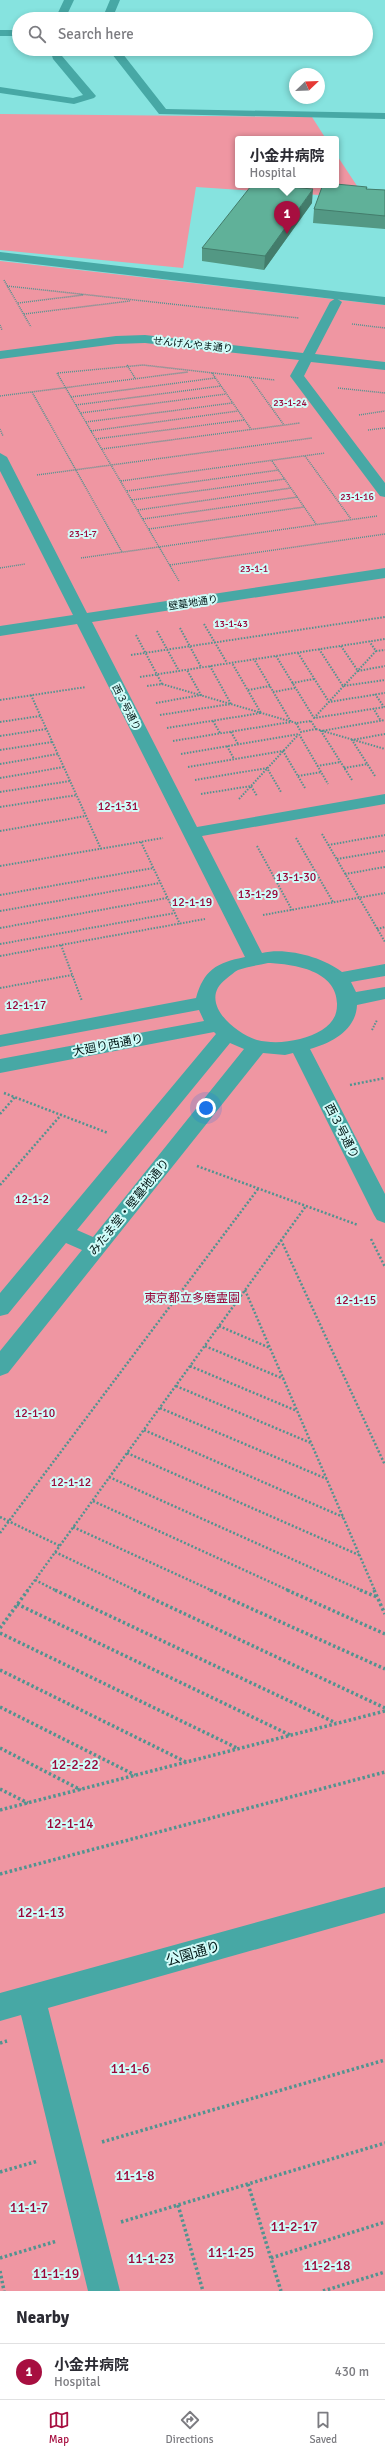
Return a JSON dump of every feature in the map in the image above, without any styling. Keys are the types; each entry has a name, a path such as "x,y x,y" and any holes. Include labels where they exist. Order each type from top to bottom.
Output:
{"street":[{"path":"63,12 69,0"},
{"path":"110,12 115,0"},
{"path":"0,33 12,33"},
{"path":"0,90 74,101 90,96 57,56"},
{"path":"119,56 163,112 385,116"},
{"path":"0,256 385,301"}],"lane":[{"path":"336,302 297,376 385,493"},
{"name":"せんげんやま通り","path":"0,355 116,340 145,339 385,366"},
{"name":"西３号通り","path":"4,450 82,619 255,958"},
{"name":"壁墓地通り","path":"0,631 385,573"},
{"path":"191,833 385,799"},
{"path":"281,956 308,962 320,967 337,979 344,988 348,1000 346,1015 334,1031 312,1043 285,1048 258,1046 221,1030 208,1014 205,1003 208,988 220,972 230,966 255,958 281,956"},
{"path":"337,979 385,970"},
{"path":"348,1000 385,992"},
{"name":"大廻り西通り","path":"0,1041 205,1003"},
{"path":"0,1308 62,1233 221,1030"},
{"name":"大廻り西通り","path":"0,1066 221,1030"},
{"name":"みたま堂・壁墓地通り","path":"0,1367 258,1046"},
{"name":"西３号通り","path":"299,1046 385,1215"},
{"path":"62,1233 97,1247"},
{"name":"公園通り","path":"0,2007 385,1900"},
{"path":"31,1998 104,2291"}],"path":[{"path":"4,279 34,331"},
{"path":"7,286 385,327"},
{"path":"18,303 87,295 92,289"},
{"path":"24,314 136,300 141,294"},
{"path":"0,326 2,330"},
{"path":"58,373 126,365 250,377 385,393"},
{"path":"126,365 135,378"},
{"path":"55,368 182,585"},
{"path":"0,396 194,371"},
{"path":"212,373 251,429"},
{"path":"250,377 284,425"},
{"path":"71,397 215,378"},
{"path":"76,405 221,386"},
{"path":"32,392 122,552"},
{"path":"81,413 226,394"},
{"path":"86,422 232,403"},
{"path":"91,430 238,411"},
{"path":"102,449 385,411"},
{"path":"96,440 244,420"},
{"path":"30,476 385,428"},
{"path":"0,429 4,450"},
{"path":"121,482 353,450"},
{"path":"305,456 351,519"},
{"path":"272,461 316,524"},
{"path":"127,491 279,470"},
{"path":"132,500 285,479"},
{"path":"138,510 291,488"},
{"path":"143,519 298,497"},
{"path":"149,529 304,507"},
{"path":"80,558 378,515"},
{"path":"170,565 385,534"},
{"path":"0,568 26,564"},
{"path":"125,656 385,617"},
{"path":"202,620 227,663"},
{"path":"176,623 201,667"},
{"path":"132,628 162,684"},
{"path":"156,629 179,671"},
{"path":"136,678 385,639"},
{"path":"369,641 376,651"},
{"path":"341,646 358,671"},
{"path":"319,649 343,686"},
{"path":"141,687 162,684 291,722 296,723 311,721 376,651 385,650"},
{"path":"298,652 328,702"},
{"path":"276,656 314,718"},
{"path":"254,659 291,722"},
{"path":"232,662 261,713"},
{"path":"210,666 231,704"},
{"path":"358,671 385,666"},
{"path":"187,670 202,695"},
{"path":"292,683 314,679"},
{"path":"343,686 385,680"},
{"path":"0,700 93,686"},
{"path":"248,690 270,686"},
{"path":"273,692 295,688"},
{"path":"328,702 385,693"},
{"path":"314,718 384,707 376,694"},
{"path":"31,695 101,849"},
{"path":"149,704 202,695"},
{"path":"156,716 231,704"},
{"path":"373,708 381,721"},
{"path":"163,729 261,713"},
{"path":"0,722 40,716"},
{"path":"321,731 385,720"},
{"path":"213,721 220,733"},
{"path":"311,721 316,729"},
{"path":"169,742 291,722"},
{"path":"296,723 301,732"},
{"path":"0,736 46,729"},
{"path":"236,802 301,732 316,729 385,750"},
{"path":"321,731 366,803"},
{"path":"231,732 238,744"},
{"path":"176,754 299,734"},
{"path":"299,734 342,807"},
{"path":"352,740 385,734"},
{"path":"352,740 378,781"},
{"path":"0,750 52,742"},
{"path":"227,746 234,759"},
{"path":"183,767 283,751"},
{"path":"283,751 298,776 328,845 385,942"},
{"path":"0,764 58,754"},
{"path":"317,766 340,762"},
{"path":"344,768 368,764"},
{"path":"0,778 64,767"},
{"path":"190,781 267,768"},
{"path":"298,776 321,772"},
{"path":"0,792 70,781"},
{"path":"210,830 193,796 251,786"},
{"path":"0,807 76,795"},
{"path":"0,831 86,816"},
{"path":"284,817 333,902"},
{"path":"245,824 292,910"},
{"path":"328,845 385,835"},
{"path":"0,866 168,837"},
{"path":"141,842 180,924"},
{"path":"337,859 385,851"},
{"path":"345,874 385,867"},
{"path":"0,895 153,868"},
{"path":"0,911 160,883"},
{"path":"262,915 385,893"},
{"path":"0,928 167,898"},
{"path":"0,944 175,913"},
{"path":"0,956 209,918"},
{"path":"377,929 385,927"},
{"path":"61,945 84,1007"},
{"path":"0,988 72,975"},
{"path":"322,1091 385,1078"},
{"path":"0,1091 112,1135"},
{"path":"0,1114 15,1097"},
{"path":"0,1185 61,1115"},
{"path":"195,1165 360,1226"},
{"path":"0,1533 258,1188"},
{"path":"0,1628 306,1206"},
{"path":"281,1240 385,1465"},
{"path":"245,1290 385,1614"},
{"path":"219,1326 270,1348"},
{"path":"205,1346 284,1379"},
{"path":"190,1366 297,1411"},
{"path":"176,1386 311,1443"},
{"path":"160,1408 327,1479"},
{"path":"144,1430 343,1517"},
{"path":"127,1453 359,1555"},
{"path":"110,1477 378,1597"},
{"path":"93,1501 385,1634"},
{"path":"0,1517 60,1546"},
{"path":"73,1527 385,1669"},
{"path":"56,1552 385,1710"},
{"path":"34,1580 337,1723"},
{"path":"17,1604 290,1735"},
{"path":"0,1633 237,1749"},
{"path":"0,1670 186,1762"},
{"path":"0,1707 135,1775"},
{"path":"0,1810 385,1710"},
{"path":"0,1748 81,1790"},
{"path":"0,1874 385,1772"},
{"path":"0,1789 28,1803"},
{"path":"0,2172 385,2060"},
{"path":"0,2258 385,2143"},
{"path":"248,2184 281,2291"},
{"path":"178,2205 203,2291"},
{"path":"271,2258 385,2222"},
{"path":"0,2271 4,2291"},
{"path":"323,2291 385,2272"}],"green space":[{"path":"0,114 312,117 324,136 235,136 235,188 339,188 339,159 365,198 196,187 183,268 0,250"},
{"name":"東京都立多磨霊園","path":"0,261 385,305 385,2291 0,2291"}],"building":[{"path":"339,184 367,187 366,189 385,190 385,216 314,209 322,188 339,188"},
{"path":"249,188 313,189 265,256 202,248"}],"place":[{"name":"小金井病院","path":"287,234"}],"park label":[{"name":"23-1-24","path":"290,402"},
{"name":"23-1-16","path":"357,496"},
{"name":"23-1-7","path":"83,533"},
{"name":"23-1-1","path":"254,568"},
{"name":"13-1-43","path":"231,623"},
{"name":"12-1-31","path":"118,806"},
{"name":"13-1-30","path":"296,877"},
{"name":"13-1-29","path":"258,894"},
{"name":"12-1-19","path":"192,902"},
{"name":"12-1-17","path":"26,1005"},
{"name":"12-1-2","path":"32,1199"},
{"name":"12-1-15","path":"356,1300"},
{"name":"12-1-10","path":"35,1413"},
{"name":"12-1-12","path":"71,1482"},
{"name":"12-2-22","path":"75,1764"},
{"name":"12-1-14","path":"70,1823"},
{"name":"12-1-13","path":"41,1912"},
{"name":"11-1-6","path":"130,2068"},
{"name":"11-1-8","path":"135,2175"},
{"name":"11-1-7","path":"29,2207"},
{"name":"11-2-17","path":"294,2226"},
{"name":"11-1-25","path":"231,2252"},
{"name":"11-1-23","path":"151,2258"},
{"name":"11-2-18","path":"327,2265"},
{"name":"11-1-19","path":"56,2273"}]}
